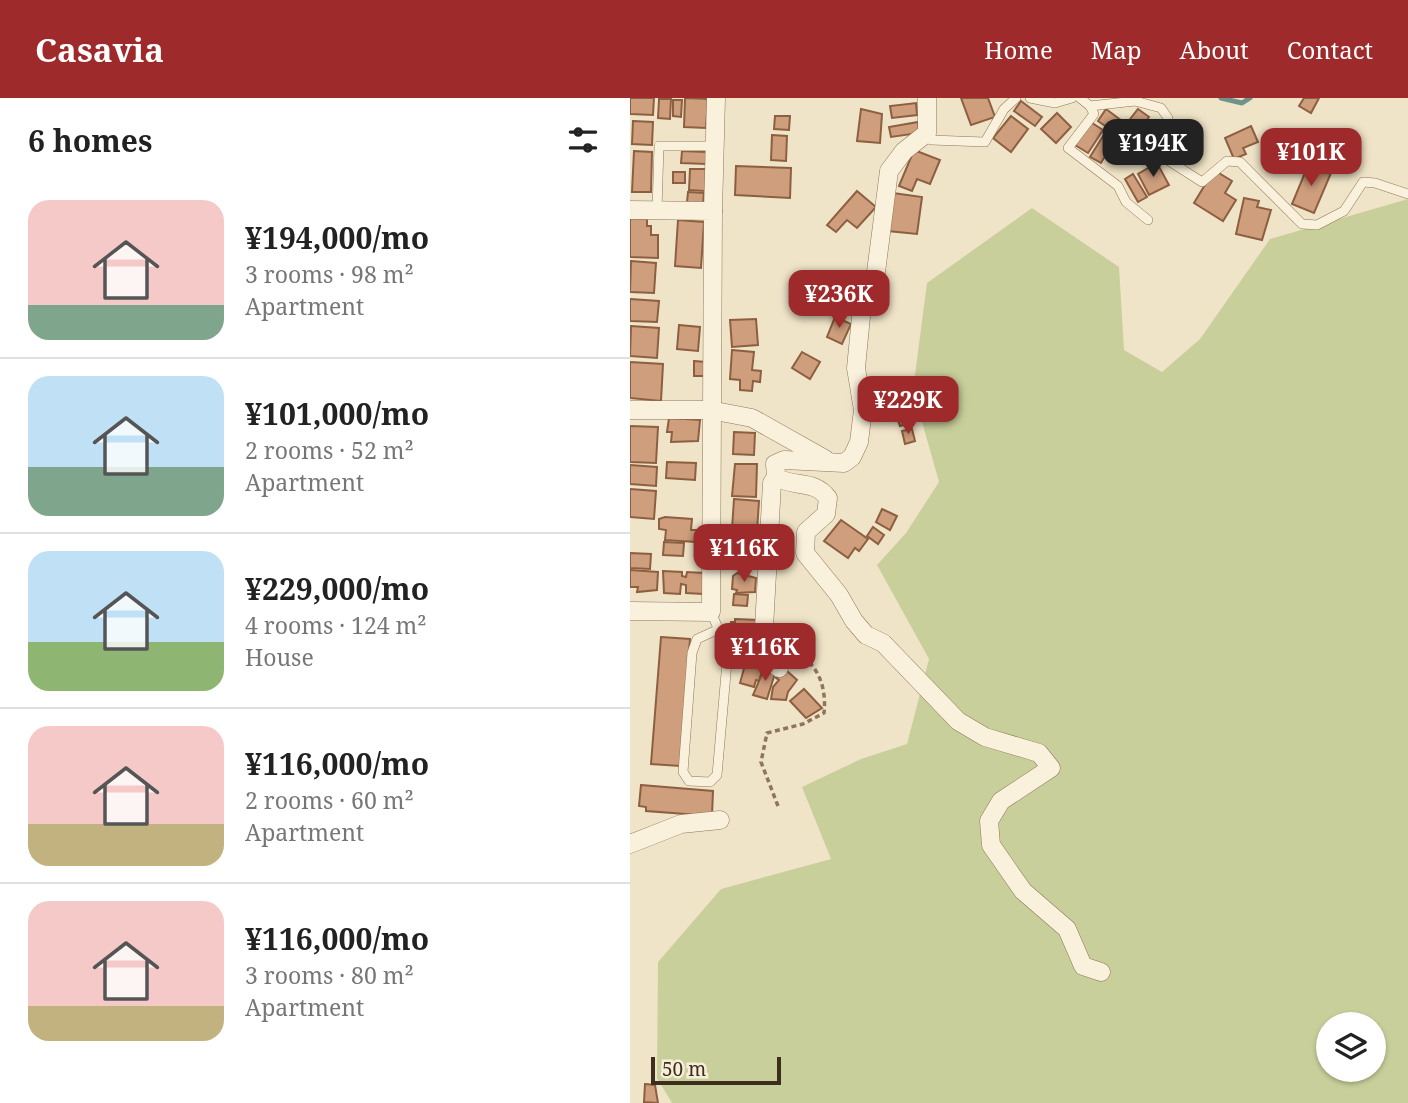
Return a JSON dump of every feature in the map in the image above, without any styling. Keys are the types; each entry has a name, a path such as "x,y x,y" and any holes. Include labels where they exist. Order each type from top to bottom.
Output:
{"street":[{"path":"630,611 715,620 710,410 716,98"},
{"path":"779,668 762,646 763,593 772,483 776,477 775,464 784,460 844,463 852,457 859,442 863,410 856,369 863,296 876,272 889,171 904,151 928,133 927,98"},
{"path":"630,209 713,211"},
{"path":"630,410 710,410 752,418 832,463"},
{"path":"776,477 783,481 817,486 828,498 826,514 806,532 805,553 827,578 860,628 883,643 958,721 985,737 1039,753 1051,768 1001,801 989,821 991,845 1023,891 1067,929 1083,966 1101,972"},
{"path":"630,844 681,824 720,820"}],"lane":[{"path":"928,133 932,141 985,142 1004,109 1016,98"},
{"path":"1030,98 1055,103 1072,98"},
{"path":"1080,98 1090,106 1094,114 1068,148 1118,186 1126,202 1148,220"},
{"path":"1090,106 1135,101 1161,108 1168,117 1166,159 1202,182 1227,161 1240,162 1302,224 1317,225 1344,211 1363,182 1376,183 1408,194"},
{"path":"657,210 659,146 716,146"},
{"path":"715,620 728,650 717,775 710,782 689,781 683,772 692,653 697,639 715,620"}],"path":[{"path":"767,654 797,654 818,671 825,693 824,713 803,724 767,733 762,743 761,762 778,806"}],"green space":[{"path":"1408,199 1408,1103 672,1103 657,1078 658,962 721,889 831,859 802,787 861,759 907,744 929,659 877,565 906,533 939,482 913,390 927,283 1032,208 1119,267 1124,350 1162,372 1200,339 1270,239"}],"building":[{"path":"630,98 654,98 653,115 630,114"},
{"path":"685,98 708,99 706,128 684,127"},
{"path":"961,98 988,98 995,117 971,125"},
{"path":"1304,98 1319,98 1311,113 1299,106"},
{"path":"659,99 671,99 670,119 658,118"},
{"path":"673,100 682,100 681,117 673,116"},
{"path":"1021,101 1042,117 1035,126 1014,111"},
{"path":"916,103 917,115 892,118 890,106"},
{"path":"861,109 882,114 880,143 857,141"},
{"path":"1106,109 1122,121 1114,132 1098,121"},
{"path":"1138,109 1149,117 1136,136 1124,127"},
{"path":"1057,113 1071,127 1056,143 1041,129"},
{"path":"775,116 790,116 789,130 774,129"},
{"path":"1011,116 1028,129 1011,152 993,138"},
{"path":"633,121 653,122 652,145 632,144"},
{"path":"1089,121 1103,130 1088,153 1075,145"},
{"path":"918,122 919,133 891,137 889,127"},
{"path":"1251,126 1258,142 1243,148 1246,154 1234,159 1225,138"},
{"path":"772,135 787,136 786,161 771,160"},
{"path":"1140,135 1150,145 1135,161 1125,152"},
{"path":"1103,136 1113,142 1101,163 1090,157"},
{"path":"914,150 940,160 930,184 917,179 912,191 899,186"},
{"path":"634,151 652,152 651,192 632,192"},
{"path":"682,151 706,152 706,164 681,163"},
{"path":"1157,163 1169,185 1149,195 1138,174"},
{"path":"1309,163 1331,173 1314,213 1292,204"},
{"path":"736,166 791,168 790,198 735,195"},
{"path":"690,169 706,169 705,191 689,190"},
{"path":"1214,170 1232,181 1225,193 1236,200 1223,221 1194,203"},
{"path":"673,172 685,172 685,183 673,183"},
{"path":"1133,174 1147,197 1138,202 1125,179"},
{"path":"857,191 876,207 857,228 847,220 836,232 827,225"},
{"path":"688,192 704,193 703,203 687,202"},
{"path":"893,193 922,197 917,234 888,231"},
{"path":"1244,198 1259,201 1257,207 1271,210 1262,240 1236,234"},
{"path":"630,218 647,219 647,226 651,226 651,235 658,235 658,258 630,257"},
{"path":"678,220 704,222 701,268 675,266"},
{"path":"631,261 656,263 654,293 630,292"},
{"path":"630,299 659,301 657,322 630,321"},
{"path":"835,317 851,324 842,344 827,337"},
{"path":"756,319 758,345 732,347 730,320"},
{"path":"679,325 700,327 698,351 677,349"},
{"path":"631,326 659,328 657,358 630,356"},
{"path":"732,350 754,352 752,370 761,371 760,382 753,381 752,391 740,390 740,380 730,379"},
{"path":"802,352 820,362 810,379 792,368"},
{"path":"694,361 706,362 706,376 694,376"},
{"path":"630,362 663,364 661,401 630,398"},
{"path":"908,407 914,422 900,426 895,412"},
{"path":"669,418 700,420 698,441 671,442 672,432 667,432"},
{"path":"630,426 658,427 656,463 630,462"},
{"path":"912,429 915,441 905,444 902,431"},
{"path":"734,432 755,433 754,455 733,454"},
{"path":"667,462 696,463 695,480 666,478"},
{"path":"735,464 757,464 756,497 732,496"},
{"path":"630,465 657,467 656,486 630,484"},
{"path":"630,489 656,491 654,519 630,517"},
{"path":"734,499 759,501 757,531 732,529"},
{"path":"882,509 897,516 890,530 876,522"},
{"path":"659,519 692,519 691,530 697,530 696,542 665,540 666,530 659,529"},
{"path":"841,520 868,539 859,551 855,548 848,558 824,541"},
{"path":"873,527 884,535 878,544 867,536"},
{"path":"734,538 757,539 757,549 760,549 757,565 733,564"},
{"path":"664,542 684,543 683,556 663,555"},
{"path":"630,553 651,554 650,569 630,568"},
{"path":"630,570 658,572 657,590 637,592 638,587 630,587"},
{"path":"663,571 682,572 682,576 686,577 687,572 704,573 703,594 686,593 686,585 681,584 680,594 664,593"},
{"path":"737,573 756,578 755,592 736,593 737,590 732,589 733,576"},
{"path":"734,594 748,595 747,606 733,605"},
{"path":"735,619 759,620 757,640 738,639 738,633 730,629 731,622 735,622"},
{"path":"661,637 690,639 680,766 651,764"},
{"path":"748,654 766,660 759,681 756,680 754,687 740,683"},
{"path":"765,667 776,670 767,699 753,695"},
{"path":"786,670 797,680 788,692 786,700 771,699 773,687 779,680 776,678"},
{"path":"804,689 822,708 806,718 790,701"},
{"path":"641,785 713,791 712,816 646,811 646,807 639,806"},
{"path":"645,1084 655,1085 658,1103 644,1102"}],"waterway":[{"path":"1221,98 1242,103 1250,98"}]}
